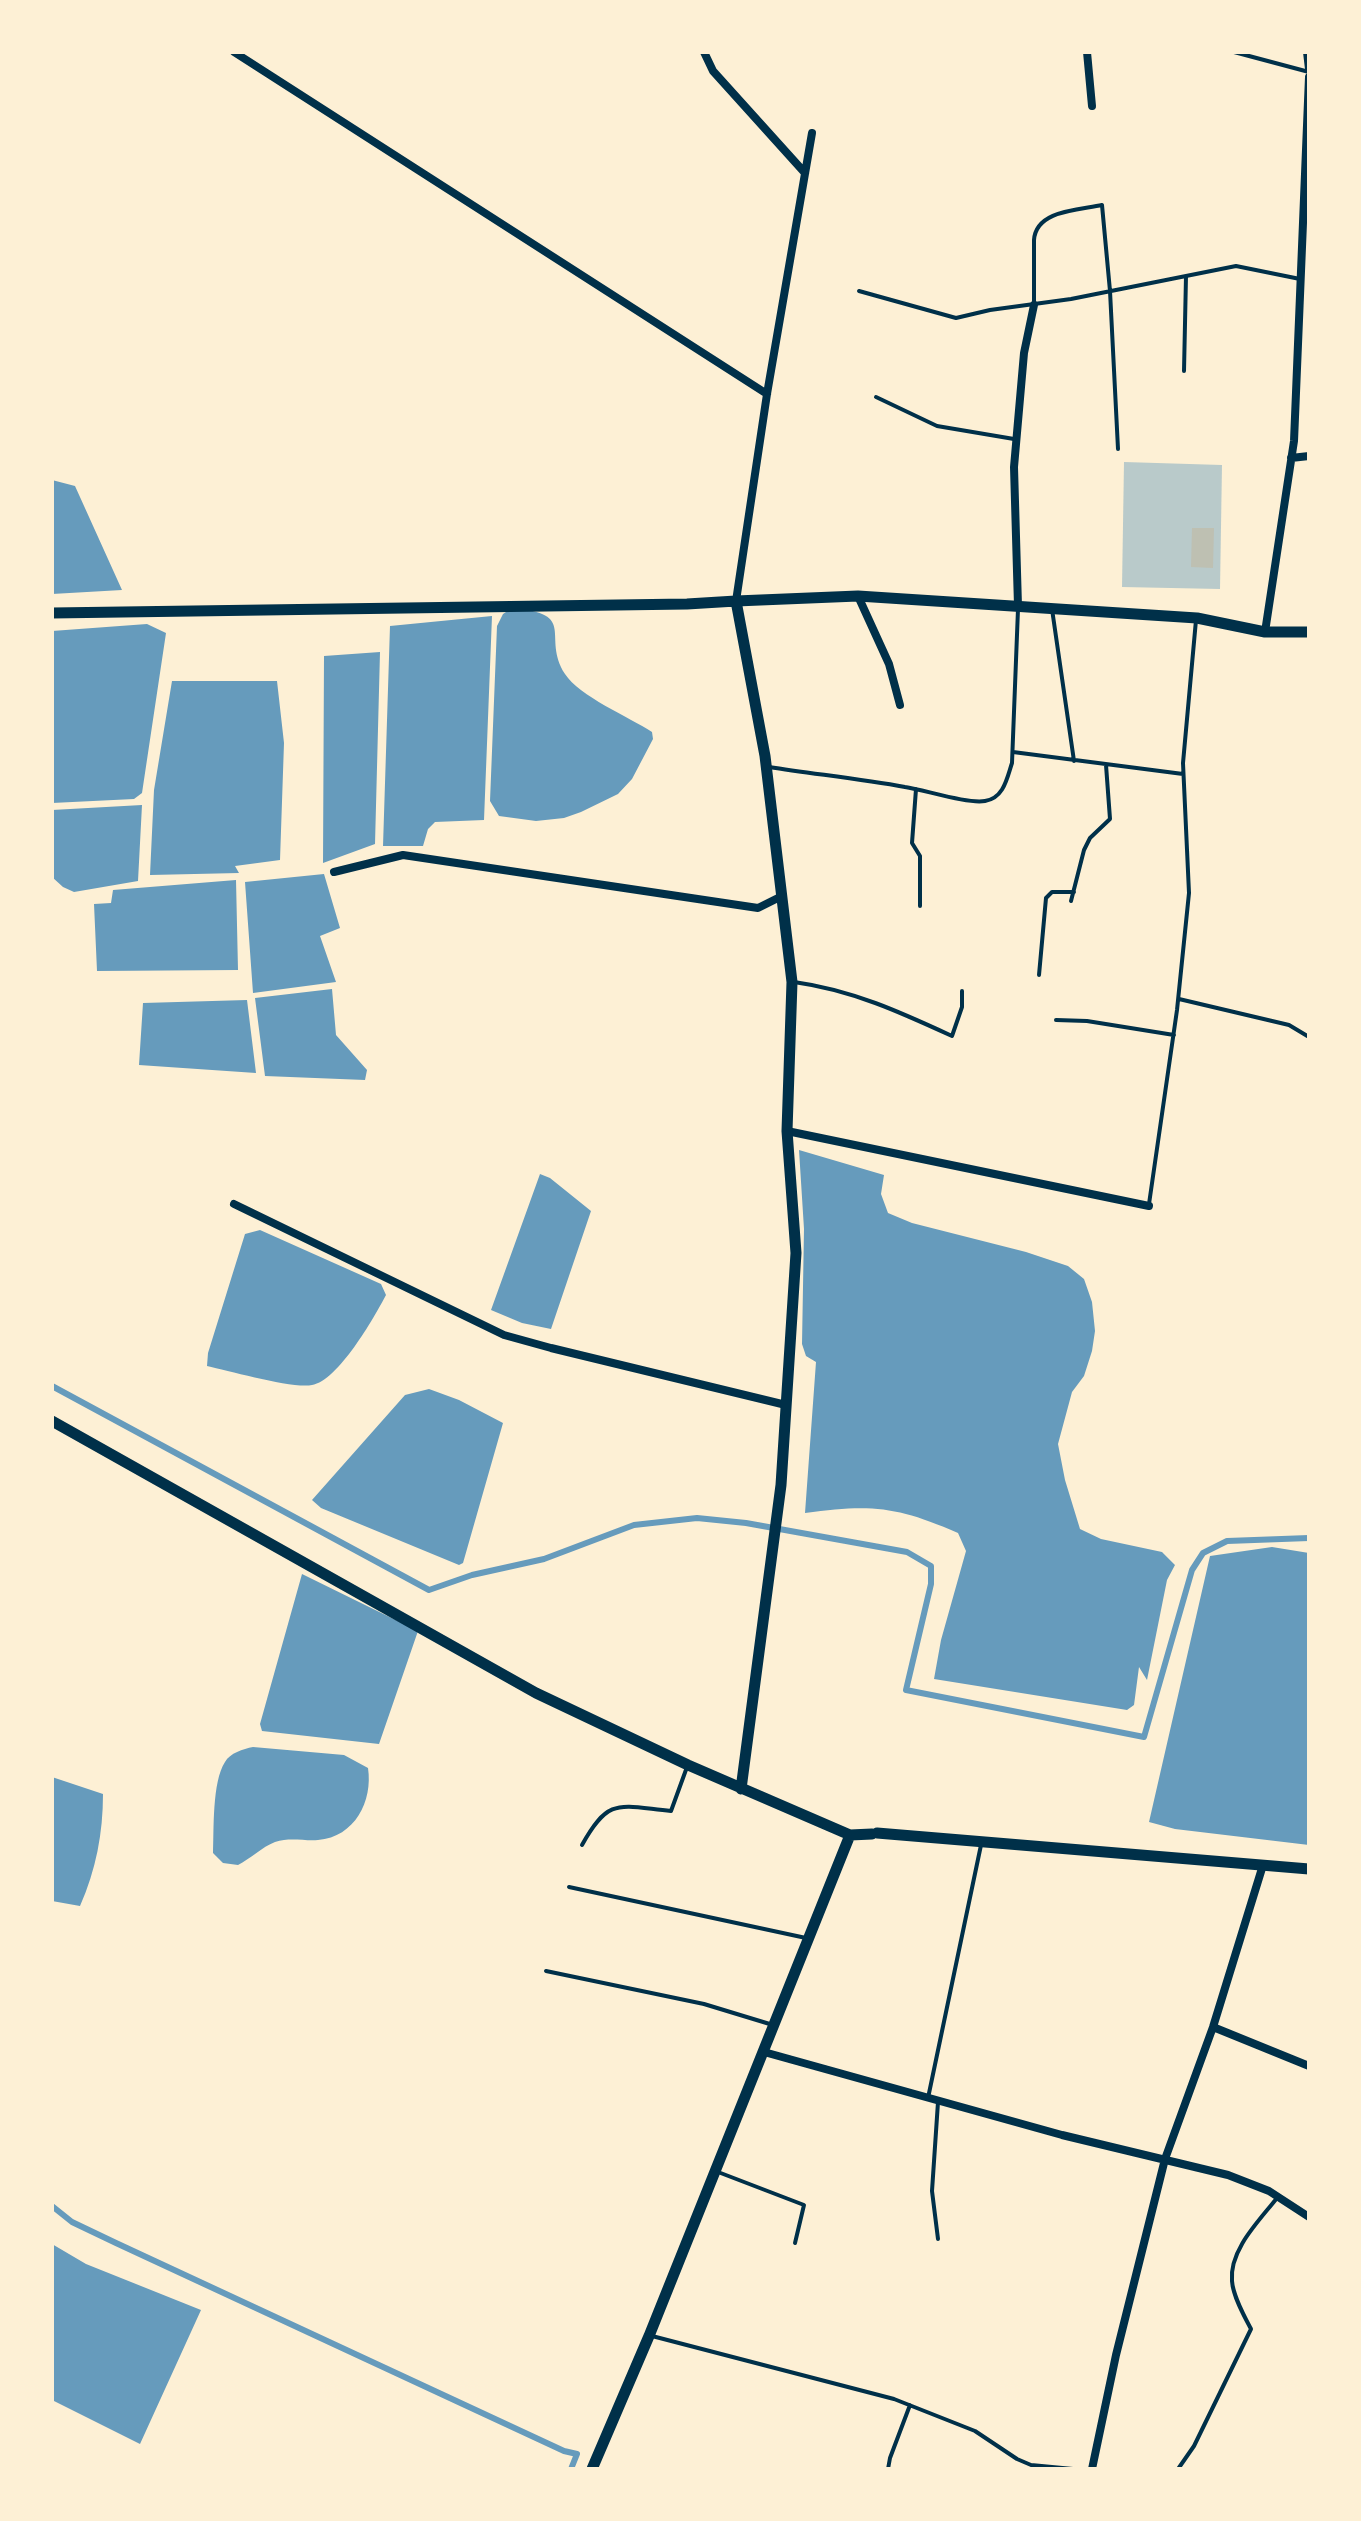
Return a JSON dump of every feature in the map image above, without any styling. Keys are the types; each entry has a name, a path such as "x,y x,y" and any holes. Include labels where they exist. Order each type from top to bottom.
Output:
{"street":[{"path":"234,52 767,394"},
{"path":"704,52 713,71 805,173"},
{"path":"1087,52 1092,106"},
{"path":"1265,632 1291,458 1300,279 1305,247 1307,52"},
{"path":"741,1789 777,1515 796,1253 787,1131 792,982 766,767 736,601 767,394 812,133"},
{"path":"1018,606 1014,467 1024,353 1034,305"},
{"path":"1291,458 1309,456"},
{"path":"858,596 889,664 900,705"},
{"path":"52,613 687,604 858,596 1197,618 1265,632 1309,632"},
{"path":"334,872 403,855 758,908 782,896"},
{"path":"787,1131 1149,1206"},
{"path":"234,1204 504,1335 786,1405"},
{"path":"52,1421 536,1693 741,1789 850,1835 874,1833 1309,1869"},
{"path":"592,2469 649,2336 850,1835"},
{"path":"1092,2469 1116,2355 1165,2159 1213,2027 1263,1865"},
{"path":"1213,2027 1309,2066"},
{"path":"764,2052 1062,2135 1228,2175 1278,2196 1309,2217"}],"lane":[{"path":"1234,52 1309,73"},
{"path":"1034,305 1034,240 1039,223 1051,216 1102,205 1118,449"},
{"path":"859,291 956,318 1236,266 1300,279"},
{"path":"1184,371 1186,276"},
{"path":"876,397 937,426 1016,439"},
{"path":"766,767 985,801 997,796 1004,787 1012,763 1018,606"},
{"path":"1052,609 1074,761"},
{"path":"1149,1206 1179,999 1189,893 1183,774 1197,618"},
{"path":"1013,752 1183,774"},
{"path":"1071,901 1084,850 1090,838 1110,819 1106,765"},
{"path":"916,789 912,843 920,856 920,906"},
{"path":"1039,975 1046,898 1052,892 1074,892"},
{"path":"792,982 831,987 894,1009 952,1036 962,1007 962,991"},
{"path":"1179,999 1289,1025 1309,1037"},
{"path":"1056,1020 1087,1021 1174,1035"},
{"path":"582,1845 592,1827 610,1808 624,1806 671,1811 688,1765"},
{"path":"938,2239 932,2191 938,2127 933,2099 981,1841"},
{"path":"569,1887 810,1938"},
{"path":"546,1971 704,2004 774,2026"},
{"path":"716,2171 804,2205 795,2243"},
{"path":"1178,2469 1194,2446 1251,2329 1232,2283 1233,2264 1241,2247 1278,2196"},
{"path":"649,2336 910,2405 975,2431 1031,2465 1073,2469"},
{"path":"888,2469 910,2405"}],"shaded area":[{"path":"1124,462 1222,465 1220,589 1122,587"}],"water":[{"path":"52,480 75,486 122,590 52,594"},
{"path":"512,608 533,611 552,622 559,660 572,682 593,698 652,732 653,739 632,779 618,794 564,818 536,821 499,816 490,801 497,626 503,614"},
{"path":"492,616 484,820 435,822 428,829 423,846 383,846 390,626"},
{"path":"147,624 166,633 142,793 134,799 52,803 52,631"},
{"path":"380,652 375,844 323,863 324,656"},
{"path":"172,681 277,681 284,743 280,860 235,866 239,873 150,875 154,790"},
{"path":"142,805 138,881 74,892 52,877 52,810"},
{"path":"324,874 340,928 320,936 336,982 253,993 245,882"},
{"path":"236,880 238,970 97,971 94,904 111,903 113,890"},
{"path":"332,989 336,1035 367,1070 365,1080 265,1076 255,998"},
{"path":"247,1000 256,1073 139,1065 143,1003"},
{"path":"799,1150 884,1175 881,1194 888,1213 912,1223 1068,1266 1084,1279 1092,1302 1095,1331 1092,1351 1084,1376 1072,1392 1058,1444 1080,1529 1101,1539 1162,1552 1175,1565 1167,1580 1147,1680 1139,1667 1134,1705 1127,1710 934,1679 941,1640 966,1551 958,1533 900,1512 866,1508 805,1513 816,1362 806,1356 802,1344 804,1229"},
{"path":"540,1174 550,1178 591,1211 551,1329 522,1323 491,1310"},
{"path":"260,1230 381,1284 386,1295 344,1361 322,1381 312,1385 276,1382 207,1366 208,1353 245,1234"},
{"path":"429,1389 459,1400 503,1423 463,1563 459,1565 321,1508 312,1500 405,1395"},
{"path":"1272,1547 1309,1553 1309,1845 1175,1829 1149,1822 1210,1556"},
{"path":"302,1574 418,1631 379,1744 262,1731 260,1724"},
{"path":"253,1747 344,1755 368,1768 368,1793 359,1815 351,1825 331,1837 275,1842 238,1865 223,1863 213,1853 218,1781 227,1759"},
{"path":"52,1777 103,1794 98,1851 80,1906 52,1901"},
{"path":"52,2244 86,2264 201,2310 140,2444 52,2400"}],"building":[{"path":"1192,528 1214,528 1213,568 1191,567"}],"waterway":[{"path":"52,1386 429,1590 472,1575 544,1559 634,1525 697,1518 746,1523 907,1552 931,1566 931,1584 906,1690 1144,1737 1192,1570 1203,1553 1227,1541 1309,1538"},
{"path":"52,2206 72,2222 116,2243 564,2451 577,2454 571,2469"}]}
